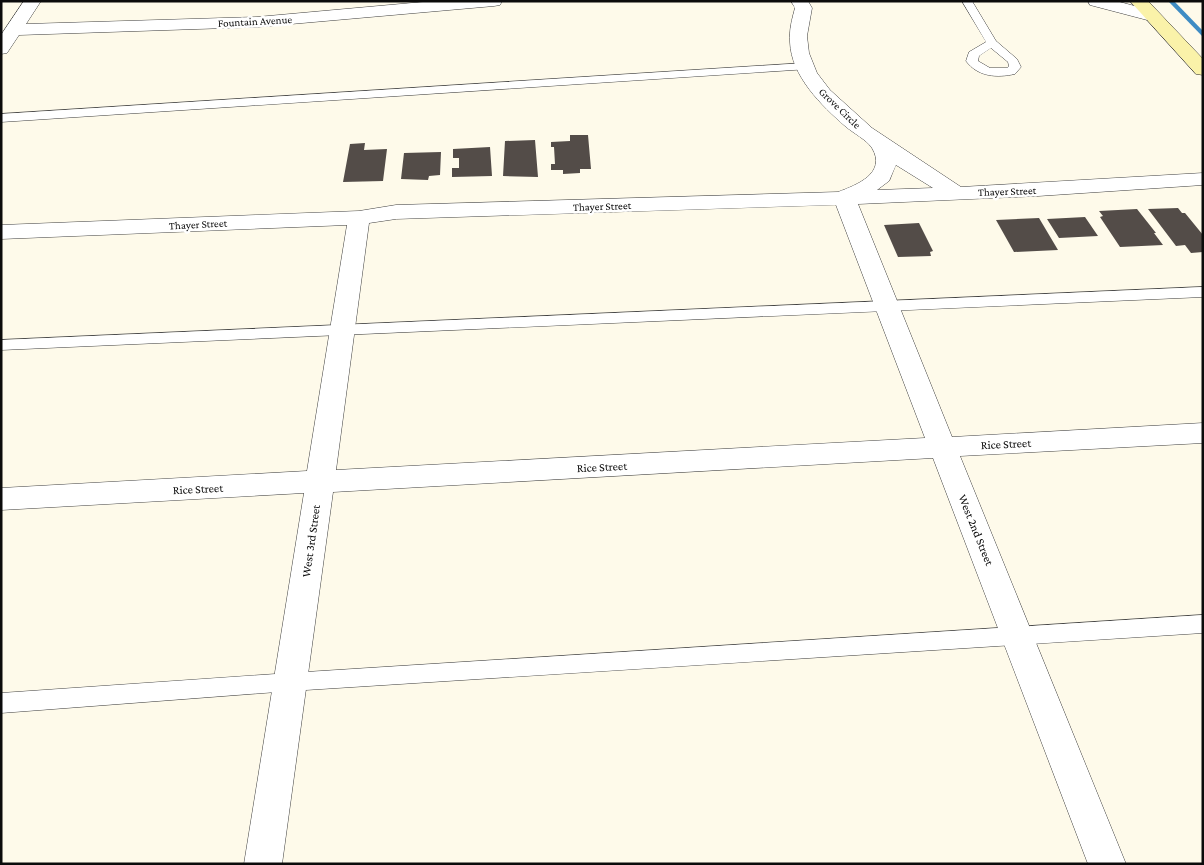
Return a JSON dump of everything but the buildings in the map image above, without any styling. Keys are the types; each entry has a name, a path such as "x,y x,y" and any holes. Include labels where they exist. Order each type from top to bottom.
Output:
{"main road":[{"path":"1138,1 1203,70"}],"street":[{"path":"1,49 33,1"},
{"path":"257,22 357,1"},
{"name":"Fountain Avenue","path":"15,30 257,22 494,1"},
{"path":"1096,1 1152,16"},
{"name":"Grove Circle","path":"805,3 798,35 800,53 805,67 821,91 848,118 881,145 955,193"},
{"path":"844,197 860,191 883,174 886,162 881,145"},
{"name":"Thayer Street","path":"1,232 359,218 396,212 909,196 1203,179"},
{"name":"West 2nd Street","path":"844,197 1107,864"},
{"name":"West 3rd Street","path":"263,864 359,218"},
{"name":"Rice Street","path":"1,500 1203,433"}],"lane":[{"path":"967,1 992,43"},
{"path":"1,118 805,67"},
{"path":"1,345 1203,292"},
{"path":"1,703 290,682 1203,624"}],"waterway":[{"path":"1171,1 1203,35"}]}
